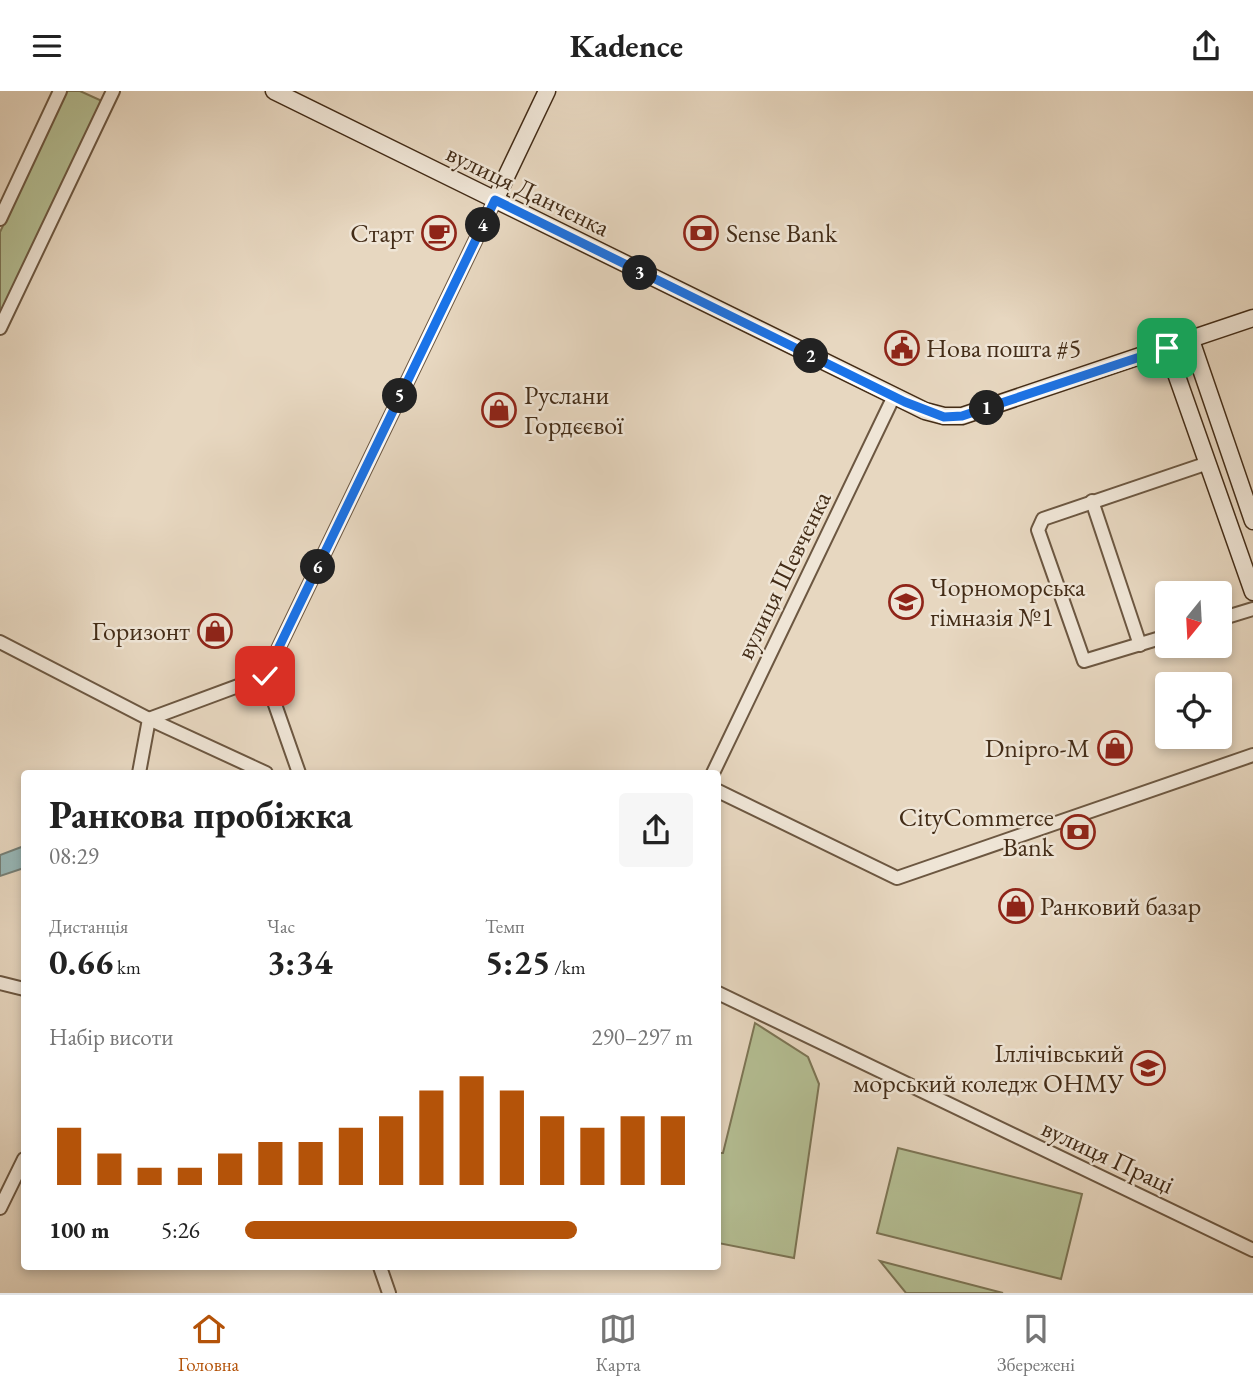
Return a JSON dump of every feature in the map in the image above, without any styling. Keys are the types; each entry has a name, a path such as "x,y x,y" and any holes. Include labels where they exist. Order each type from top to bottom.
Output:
{"main road":[{"name":"вулиця Данченка","path":"274,91 894,396 944,417 962,416 1253,318"},
{"path":"495,200 547,91"},
{"path":"1191,339 1253,521"},
{"path":"1167,348 1253,592"}],"street":[{"path":"0,219 60,91"},
{"path":"0,328 113,91"},
{"path":"149,719 265,676 495,200"},
{"name":"вулиця Шевченка","path":"714,770 894,396"},
{"path":"1155,640 1084,661 1038,530 1043,519 1208,463"},
{"path":"1092,501 1140,645"},
{"path":"1232,615 1253,609"},
{"path":"0,642 149,719 259,770"},
{"path":"265,676 298,770"},
{"path":"140,770 149,719"},
{"path":"721,792 897,878 1253,755"},
{"path":"0,983 21,988"},
{"name":"вулиця Праці","path":"721,994 1253,1250"},
{"path":"0,1208 21,1165"},
{"path":"381,1270 389,1293"}],"green space":[{"path":"67,91 80,91 102,101 0,316 0,232"},
{"path":"755,1023 808,1057 819,1084 794,1258 721,1244 723,1153"},
{"path":"898,1148 1082,1194 1061,1279 877,1233"},
{"path":"880,1261 1003,1293 906,1293"}],"water":[{"path":"21,847 21,869 0,876 0,855"}],"place":[{"name":"Старт","path":"439,233"},
{"name":"Sense Bank","path":"701,233"},
{"name":"Нова пошта #5","path":"902,348"},
{"name":"Руслани Гордєєвої","path":"499,410"},
{"name":"Чорноморська гімназія №1","path":"906,602"},
{"name":"Горизонт","path":"215,631"},
{"name":"Dnipro-M","path":"1115,748"},
{"name":"CityCommerce Bank","path":"1078,832"},
{"name":"Ранковий базар","path":"1016,906"},
{"name":"Іллічівський морський коледж ОНМУ","path":"1148,1068"}],"route":[{"path":"265,676 495,200 905,402 944,417 962,416 1167,348"}]}
